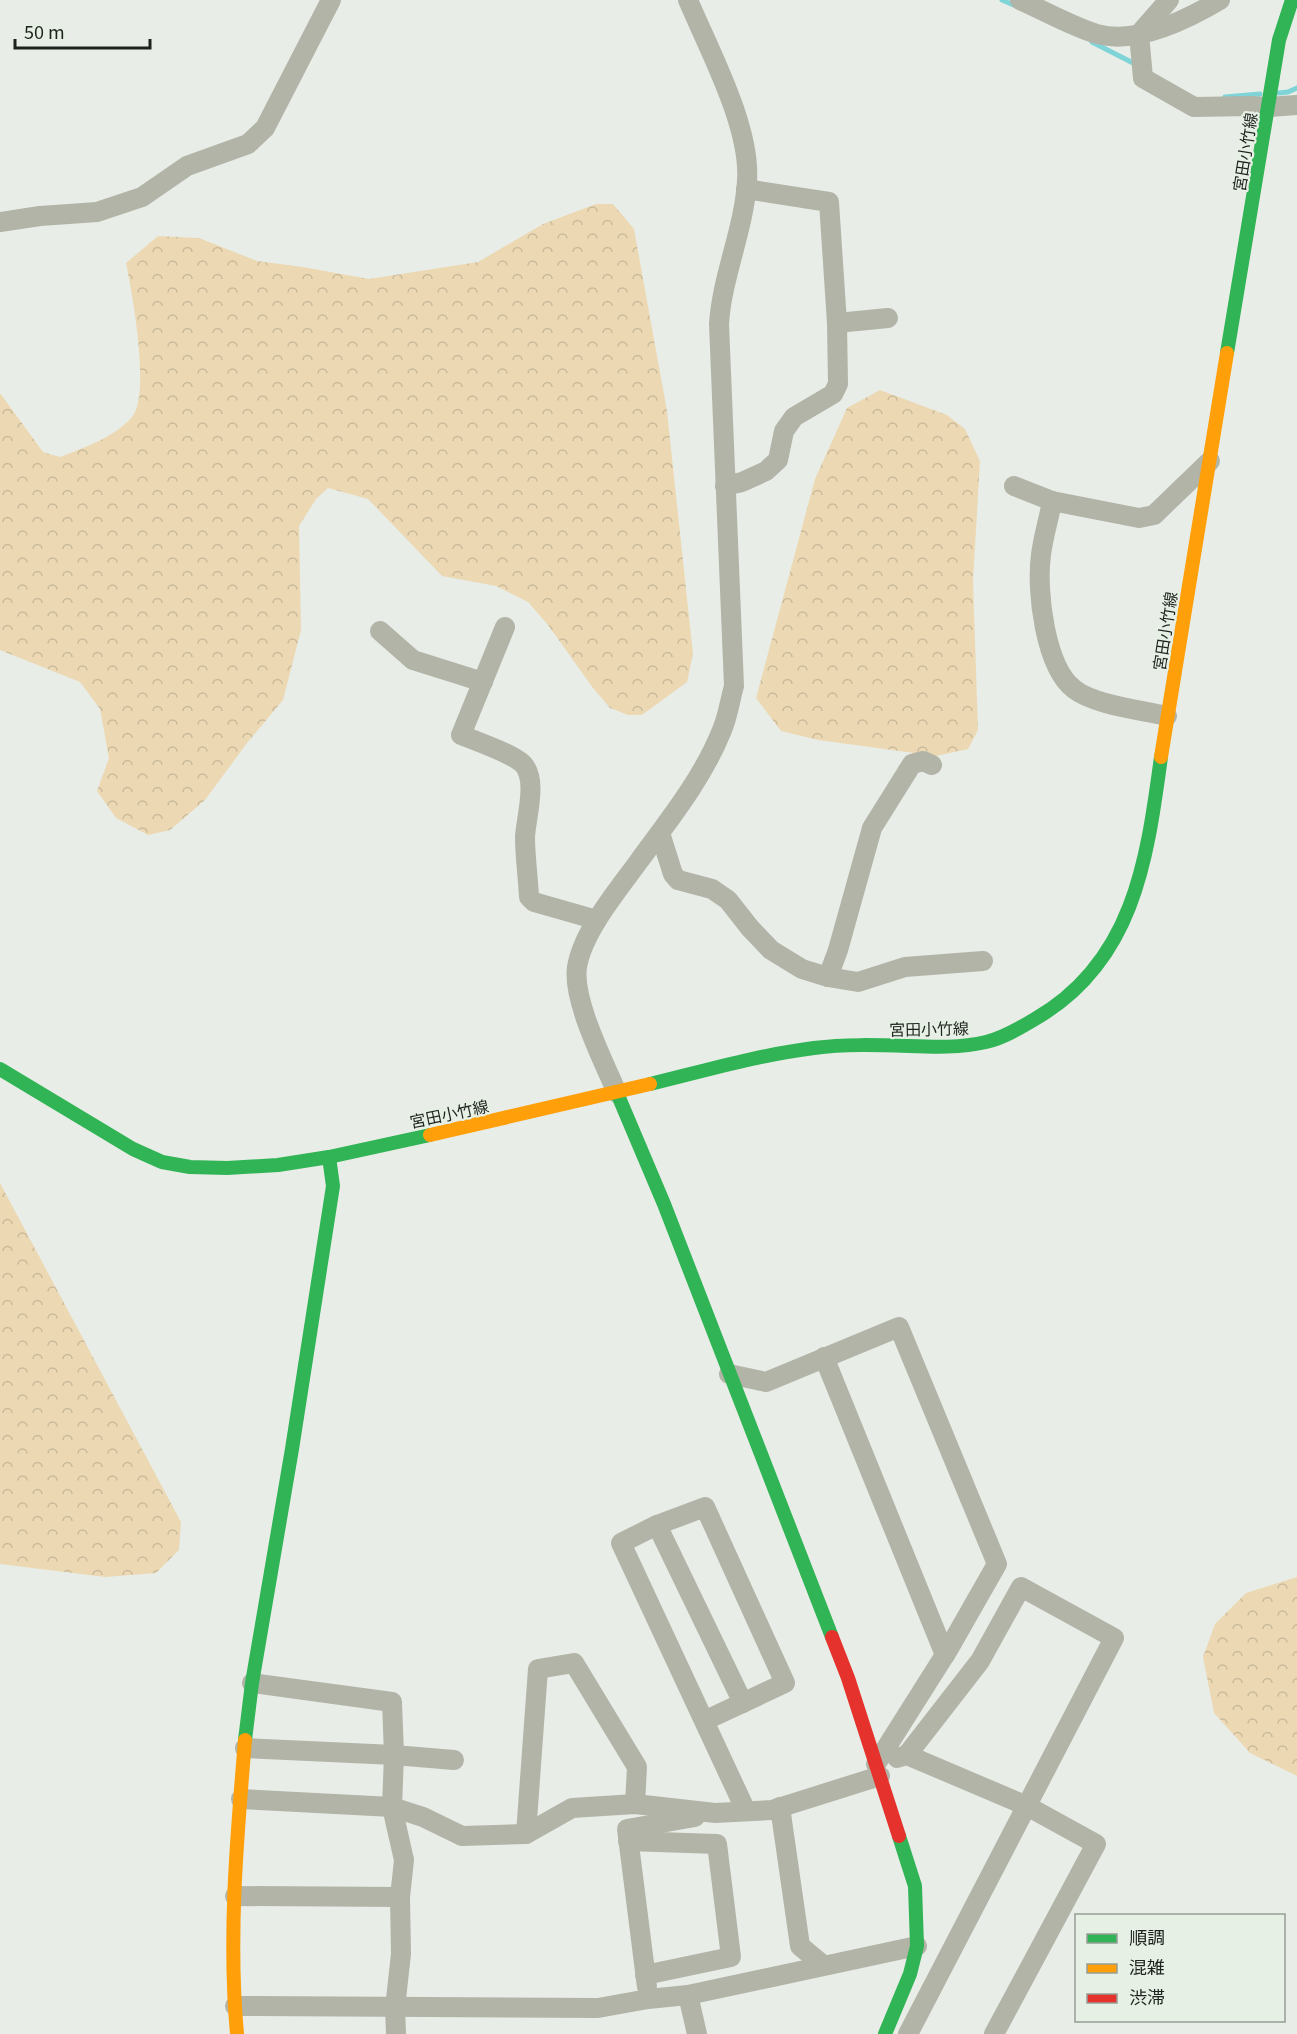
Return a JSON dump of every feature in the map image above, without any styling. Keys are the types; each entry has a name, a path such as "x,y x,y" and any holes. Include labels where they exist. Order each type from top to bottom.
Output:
{"main road":[{"name":"宮田小竹線","path":"0,1069 133,1149 162,1161 190,1167 227,1168 278,1165 617,1093 757,1057 815,1048 868,1045 944,1047 986,1042 1017,1029 1058,1006 1082,984 1110,949 1131,907 1151,831 1167,716 1269,107 1278,39 1292,0"},
{"path":"617,1093 664,1204 848,1678 915,1886 917,1946 910,1974 885,2034"},
{"path":"237,2034 235,1896 245,1748 252,1683 333,1186 329,1156"}],"street":[{"path":"0,222 40,216 97,212 142,197 187,166 248,144 265,128 331,0"},
{"path":"617,1093 588,1025 579,992 577,968 597,921 710,756 723,728 734,686 719,324 720,306 737,240 747,180 744,145 732,105 688,0"},
{"path":"1020,0 1097,34 1114,37 1139,34 1170,26 1197,14 1220,0"},
{"path":"1168,0 1139,34 1143,78 1194,107 1297,105"},
{"path":"725,486 742,482 766,471 778,459 784,431 794,417 833,394 838,384 837,323 829,202 746,189"},
{"path":"837,323 888,318"},
{"path":"1014,486 1052,501 1139,518 1154,516 1210,460"},
{"path":"1052,501 1041,556 1041,606 1051,648 1061,676 1075,690 1095,700 1167,716"},
{"path":"505,627 461,735 512,757 524,765 528,773 531,789 525,836 529,897 534,902 597,921"},
{"path":"380,631 412,660 483,682"},
{"path":"828,978 872,828 912,764 924,761 932,765"},
{"path":"660,832 673,874 678,880 712,890 728,900 771,950 802,969 828,978 858,982 905,967 983,961"},
{"path":"729,1374 766,1382 899,1327 997,1564 878,1770"},
{"path":"824,1357 945,1655"},
{"path":"704,1721 785,1683 705,1507 657,1525 621,1542 704,1721 746,1811"},
{"path":"657,1525 743,1703"},
{"path":"648,1999 627,1829 715,1813 780,1807 878,1770 907,1755 980,1661 1021,1587 1114,1638 908,2034"},
{"path":"526,1834 537,1669 574,1663 637,1767 635,1804"},
{"path":"252,1683 392,1702 393,1807 404,1860 400,1897 401,1954 395,2008 396,2034"},
{"path":"245,1748 454,1760"},
{"path":"907,1755 1027,1806 1096,1844 994,2034"},
{"path":"241,1799 393,1807 423,1817 462,1836 526,1834 572,1808 635,1804 715,1813"},
{"path":"780,1807 800,1946 823,1965"},
{"path":"628,1841 717,1844 731,1957 645,1975"},
{"path":"235,1896 400,1897"},
{"path":"235,2006 598,2008 688,1995 917,1946"},
{"path":"688,1995 697,2034"}],"green space":[{"path":"596,204 613,204 634,229 667,411 693,654 687,682 642,715 628,715 610,708 528,602 496,586 442,576 368,499 328,488 316,499 299,526 301,630 283,700 247,743 205,800 170,830 148,835 116,818 97,791 109,758 100,709 80,682 0,650 0,393 43,452 60,457 98,441 125,424 132,417 137,405 140,388 138,343 126,263 158,236 199,238 257,261 369,279 478,262 543,224"},
{"path":"880,390 947,415 965,429 980,461 973,581 978,730 968,749 936,756 818,740 781,731 756,698 815,479 847,408"},
{"path":"0,1183 181,1522 179,1550 156,1573 105,1577 0,1564"},
{"path":"1297,1577 1297,1776 1250,1753 1214,1713 1203,1657 1215,1624 1246,1593"}],"waterway":[{"path":"1002,0 1016,6"},
{"path":"1092,42 1137,65"},
{"path":"1279,93 1297,88"},
{"path":"1225,97 1260,94"}],"traffic: fast":[{"path":"1227,353 1279,40 1292,0"},
{"path":"650,1084 752,1059 814,1048 861,1045 948,1047 977,1044 1005,1035 1035,1019 1068,996 1094,968 1115,938 1130,905 1141,870 1161,757"},
{"path":"0,1069 133,1149 162,1162 190,1167 227,1168 278,1165 329,1157 430,1135"},
{"path":"617,1093 664,1204 832,1637"},
{"path":"245,1740 252,1683 292,1449 333,1186 329,1157"},
{"path":"885,2034 910,1974 917,1946 915,1886 899,1836"}],"traffic: slow":[{"path":"1161,757 1227,353"},
{"path":"430,1135 650,1084"},
{"path":"237,2034 233,1924 245,1740"}],"traffic: jam":[{"path":"832,1637 848,1678 899,1836"}]}
